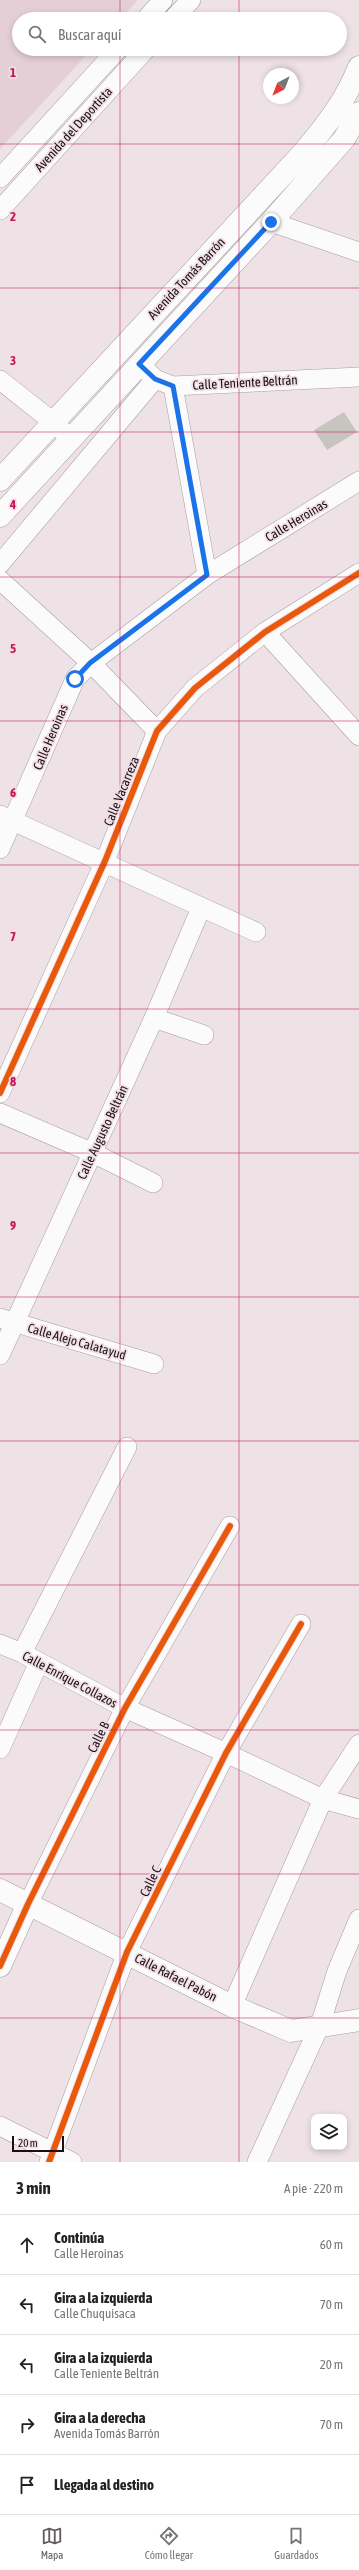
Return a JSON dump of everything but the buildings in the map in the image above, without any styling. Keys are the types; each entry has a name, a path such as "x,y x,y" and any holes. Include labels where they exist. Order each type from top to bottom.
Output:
{"main road":[{"name":"Avenida Tomás Barrón","path":"0,480 303,153 332,118 351,87 359,67"},
{"name":"Avenida Tomás Barrón","path":"0,516 352,135 359,113"},
{"name":"Calle Rafael Pabón","path":"0,1890 127,1952 232,2006 291,2030 359,2020"},
{"name":"Calle B","path":"0,1966 28,1904"}],"street":[{"path":"152,12 163,0"},
{"path":"180,12 191,0"},
{"name":"Avenida del Deportista","path":"0,178 112,56"},
{"name":"Avenida del Deportista","path":"0,210 140,56"},
{"path":"271,222 359,252"},
{"name":"Calle Teniente Beltrán","path":"139,364 155,379 173,386 359,377"},
{"path":"0,564 155,379"},
{"path":"0,380 53,422 71,439"},
{"path":"173,386 207,575"},
{"name":"Calle Heroinas","path":"0,849 7,817 75,679 90,663 207,575 359,481"},
{"name":"Calle Vacarreza","path":"0,1093 105,861 157,731 195,688 265,632 359,574"},
{"path":"0,580 90,663 157,731"},
{"path":"265,632 359,736"},
{"path":"7,817 105,861 201,908 256,932"},
{"name":"Calle Augusto Beltrán","path":"0,1355 8,1320 93,1153 154,1018 201,908"},
{"path":"154,1018 204,1035"},
{"path":"0,1113 93,1153 153,1183"},
{"name":"Calle Alejo Calatayud","path":"8,1320 154,1364"},
{"path":"0,1749 30,1658 127,1447"},
{"name":"Calle B","path":"28,1904 125,1708 230,1526"},
{"name":"Calle C","path":"51,2158 127,1952 226,1753 301,1624"},
{"name":"Calle Enrique Collazos","path":"0,1644 30,1658 125,1708 226,1753 323,1799 359,1809"},
{"path":"232,2006 323,1799 359,1744"},
{"path":"263,2160 320,2025 337,1970 359,1919"},
{"path":"0,2126 51,2158 72,2162"}],"shaded area":[{"path":"0,0 138,0 127,12 12,12 12,56 86,56 0,149"}],"cycle path":[{"path":"0,1093 105,861 157,731 195,688 265,632 359,573"},
{"path":"0,1966 28,1904 125,1708 230,1526"},
{"path":"49,2162 127,1952 226,1753 301,1624"}],"route":[{"path":"75,679 90,663 207,575 173,386 155,379 139,364 271,222"}]}
